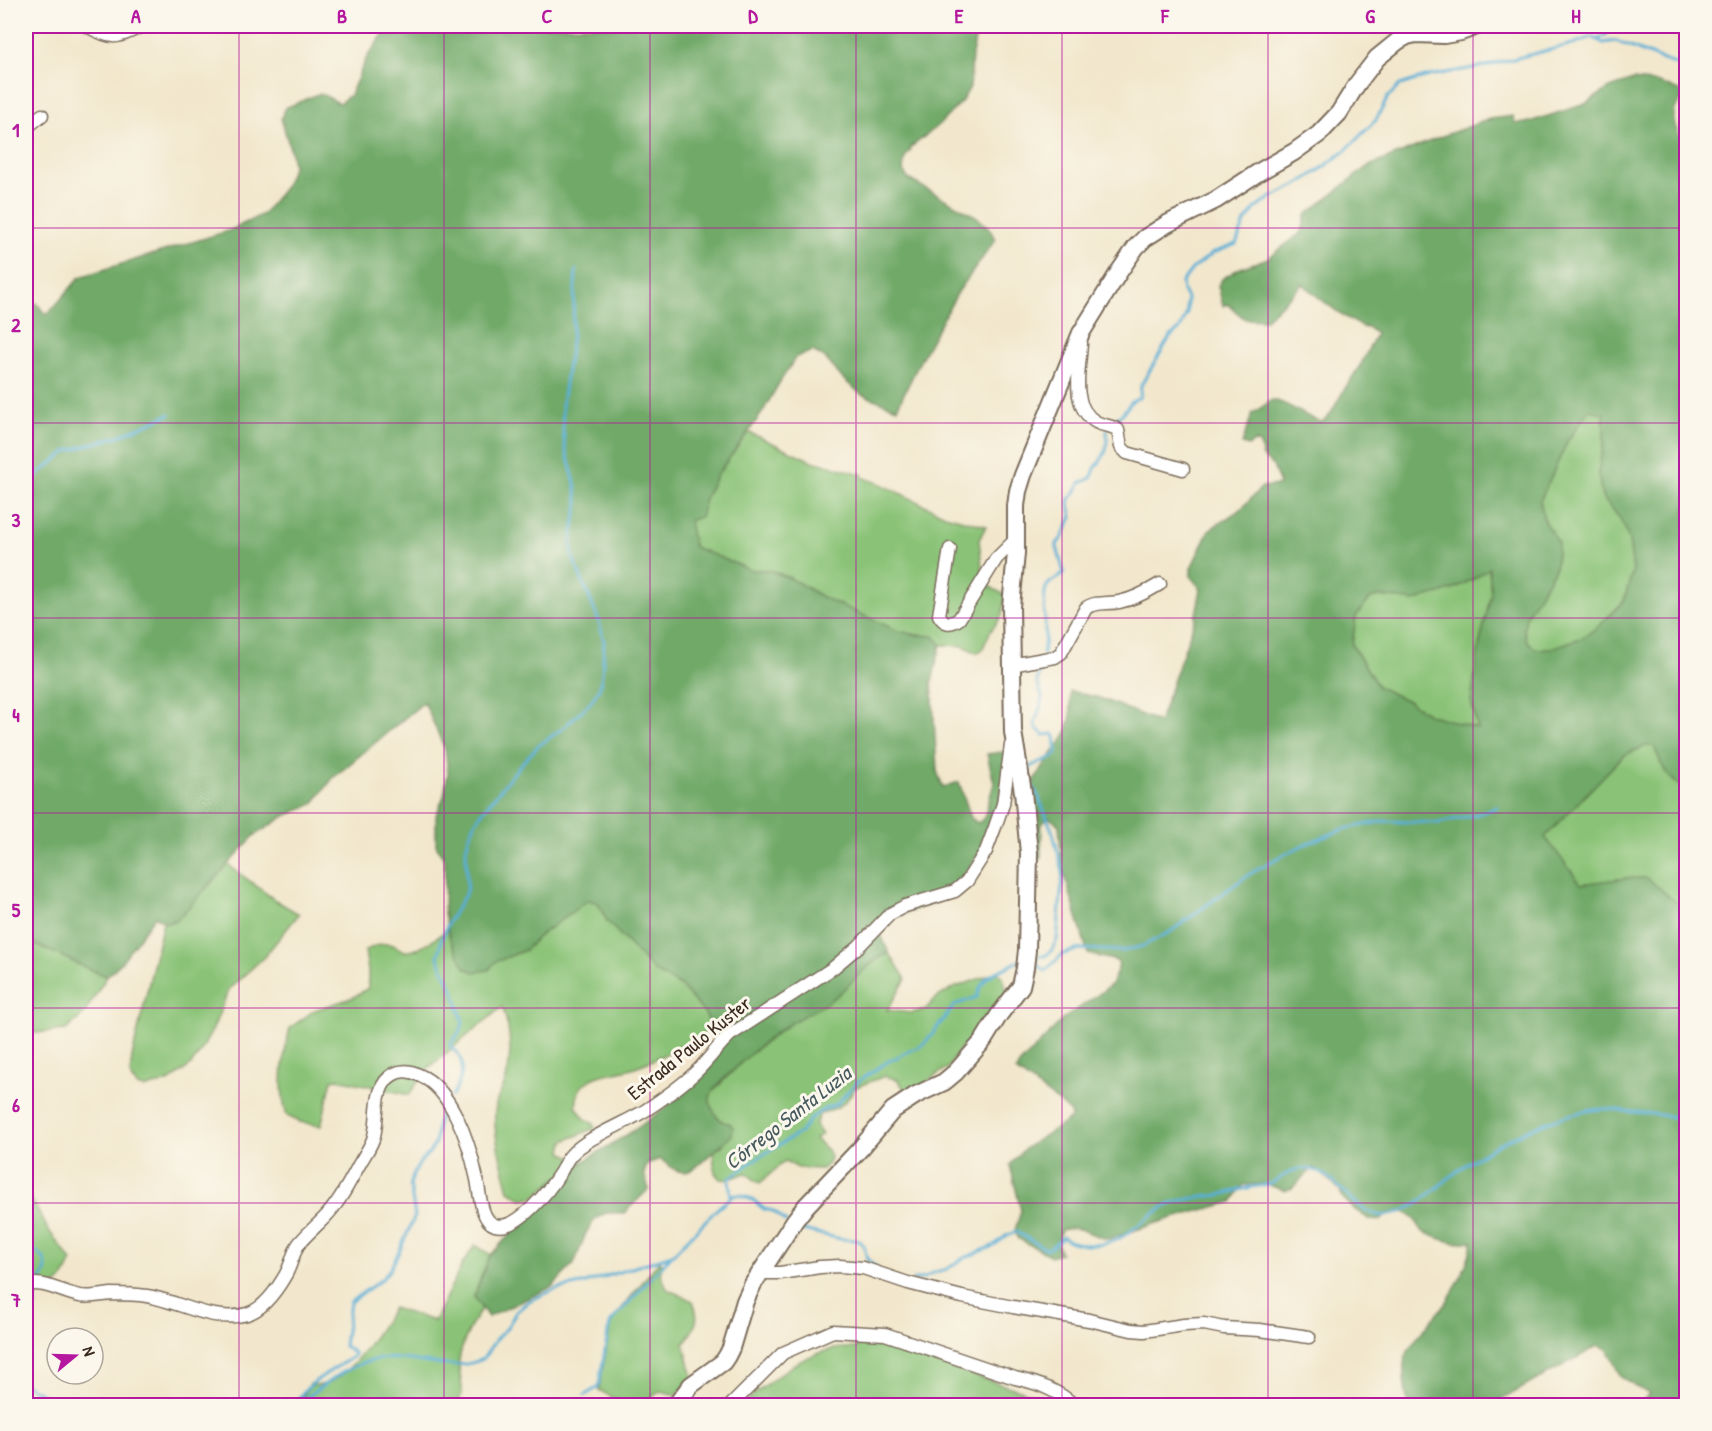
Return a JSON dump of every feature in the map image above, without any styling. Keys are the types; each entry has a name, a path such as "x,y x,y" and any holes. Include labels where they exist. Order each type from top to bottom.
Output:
{"street":[{"path":"87,26 111,37 141,26"},
{"path":"675,1406 691,1385 723,1362 727,1356 745,1300 760,1273 806,1206 861,1148 886,1117 900,1105 950,1077 983,1041 1007,1003 1021,986 1027,950 1029,853 1023,792 1013,732 1011,607 1016,553 1016,506 1018,491 1081,333 1129,256 1145,238 1167,224 1216,200 1319,134 1339,113 1369,68 1389,48 1407,36 1444,35 1477,26"},
{"path":"26,129 42,115"},
{"path":"1081,333 1078,393 1089,417 1097,423 1118,429 1122,447 1128,453 1183,469"},
{"path":"950,549 939,615 942,620 953,623 959,619 996,559 1016,539"},
{"path":"1011,665 1055,657 1061,653 1086,608 1091,604 1119,602 1146,593 1160,584"},
{"name":"Estrada Paulo Kuster","path":"26,1285 42,1284 83,1297 146,1295 209,1314 226,1316 248,1314 256,1310 286,1275 297,1246 329,1214 345,1190 374,1137 379,1096 384,1083 393,1075 402,1072 410,1071 428,1079 436,1086 453,1110 477,1176 480,1199 489,1222 503,1226 521,1218 547,1192 568,1158 579,1147 632,1119 678,1086 699,1069 730,1035 833,968 859,946 890,914 905,906 955,891 968,881 986,851 1003,804 1013,732"},
{"path":"760,1273 780,1273 830,1266 863,1268 908,1283 962,1296 1131,1330 1144,1331 1204,1324 1309,1337"},
{"path":"730,1406 783,1353 833,1331 885,1334 1035,1383 1053,1390 1075,1406"}],"green space":[{"path":"389,26 992,26 976,35 970,87 962,101 939,125 910,148 911,150 905,157 903,170 908,179 976,216 988,227 996,239 958,292 897,408 861,394 842,378 825,358 813,351 796,357 762,413 717,475 706,496 700,517 689,521 694,547 751,570 769,570 790,578 822,597 898,631 933,636 941,644 932,682 937,771 943,787 959,782 971,818 978,823 984,818 994,783 987,754 1003,752 1007,759 995,830 949,897 890,919 879,930 889,953 867,967 830,1001 774,1035 717,1086 711,1095 710,1104 720,1120 730,1123 733,1128 732,1135 694,1169 686,1172 677,1171 660,1159 647,1164 644,1174 649,1189 624,1213 606,1213 595,1219 586,1233 574,1264 552,1287 488,1317 474,1297 489,1257 525,1218 555,1179 633,1131 666,1107 694,1081 723,1037 681,986 655,972 607,921 598,903 588,900 539,936 525,950 495,962 489,970 475,972 465,968 450,939 444,914 445,861 436,845 436,816 444,796 448,773 445,749 424,702 333,778 313,804 285,816 255,835 178,919 166,922 155,916 120,964 107,976 26,942 26,300 31,308 37,303 44,313 48,314 80,277 231,230 263,214 284,188 293,166 281,118 285,108 320,93 339,103 350,95 367,57"},
{"path":"1633,80 1660,83 1686,94 1677,105 1674,121 1686,146 1686,790 1666,771 1654,746 1646,746 1624,755 1545,837 1581,884 1627,878 1647,878 1686,910 1686,1405 1639,1405 1649,1394 1621,1377 1607,1349 1598,1346 1492,1405 1408,1405 1404,1374 1406,1357 1415,1340 1443,1307 1460,1279 1472,1241 1456,1243 1423,1232 1413,1217 1404,1212 1387,1214 1380,1220 1370,1220 1354,1209 1342,1197 1340,1190 1316,1169 1313,1168 1292,1188 1285,1191 1266,1184 1243,1185 1232,1202 1109,1239 1075,1228 1061,1230 1057,1243 1061,1253 1051,1256 1017,1238 1015,1230 1021,1211 1010,1165 1031,1144 1071,1118 1071,1113 1016,1071 1063,1019 1112,984 1119,965 1117,961 1088,954 1062,866 1059,825 1048,817 1042,824 1041,859 1024,855 1029,788 1066,734 1071,716 1070,691 1100,698 1159,722 1195,619 1201,589 1191,577 1191,568 1209,530 1241,509 1262,487 1279,485 1273,466 1263,457 1260,445 1256,441 1248,446 1242,444 1252,414 1272,400 1322,422 1331,413 1361,364 1376,334 1366,326 1365,328 1340,314 1303,284 1265,320 1245,319 1227,304 1223,306 1218,286 1222,279 1238,269 1268,258 1302,232 1306,215 1367,167 1490,119 1513,116 1515,123 1526,123 1585,104 1610,88","holes":["1589,410 1604,413 1604,442 1598,472 1602,497 1625,528 1633,570 1624,601 1600,625 1584,637 1551,648 1535,649 1526,640 1524,629 1526,616 1555,569 1558,542 1545,523 1540,501 1568,440","1489,568 1491,594 1479,647 1471,701 1478,729 1428,714 1408,701 1378,687 1352,645 1356,616 1370,599 1380,596 1414,601 1451,590"]},
{"path":"1589,409 1604,412 1604,442 1598,472 1602,497 1625,528 1633,570 1624,601 1600,625 1584,637 1551,648 1535,649 1526,640 1524,629 1526,616 1555,569 1558,542 1545,523 1540,501 1568,440"},
{"path":"748,432 812,461 862,474 862,477 945,515 986,526 979,540 983,575 992,588 1005,595 1002,616 990,632 982,650 976,653 964,646 941,645 933,636 898,631 822,597 790,578 769,570 751,570 693,547 689,521 700,517 706,496 717,475"},
{"path":"1489,567 1491,594 1479,647 1478,729 1428,714 1408,701 1378,687 1352,645 1356,616 1370,599 1380,596 1396,597 1451,590 1473,579"},
{"path":"1646,746 1654,746 1666,771 1686,790 1686,910 1627,878 1581,884 1544,837 1624,755"},
{"path":"227,864 275,900 299,914 264,957 229,989 213,1029 191,1065 170,1081 147,1088 139,1087 130,1075 132,1057 163,922 169,923 178,919"},
{"path":"588,900 598,903 607,921 680,986 706,1015 714,1028 656,1059 629,1069 598,1076 584,1084 578,1093 576,1106 584,1118 594,1124 595,1128 564,1141 562,1152 583,1162 555,1179 534,1197 522,1199 509,1191 495,1126 497,1102 506,1079 510,1052 509,1034 502,1007 426,1070 409,1095 339,1079 332,1080 321,1126 300,1122 287,1116 282,1072 290,1028 315,1010 354,997 368,988 365,951 385,944 393,945 404,951 411,951 428,943 448,929 450,939 495,962 525,950 539,936"},
{"path":"26,942 107,976 84,1014 66,1030 26,1034"},
{"path":"889,953 906,979 887,1010 911,1013 925,1010 935,999 951,989 997,972 1003,977 1008,995 957,1053 949,1067 909,1096 898,1080 885,1076 856,1087 846,1101 838,1107 820,1114 815,1125 822,1134 815,1139 827,1150 830,1157 828,1164 822,1169 798,1168 785,1161 760,1183 746,1173 731,1179 720,1179 715,1173 713,1152 723,1145 725,1123 713,1111 710,1094 749,1055 789,1024 835,997 880,957"},
{"path":"26,1190 49,1231 72,1261 62,1280 54,1286 33,1284 26,1266"},
{"path":"475,1245 491,1255 474,1297 482,1308 468,1332 460,1353 462,1392 457,1405 298,1406 310,1384 319,1385 331,1382 351,1365 371,1342 393,1308 434,1321 463,1263"},
{"path":"660,1260 661,1274 667,1289 693,1301 697,1314 696,1324 684,1344 693,1377 676,1395 660,1391 641,1406 626,1405 599,1390 611,1322"},
{"path":"858,1342 885,1347 1048,1399 1057,1405 742,1405 794,1364 824,1351 857,1348"}],"waterway":[{"name":"Córrego Santa Luzia","path":"1599,39 1607,34 1607,26"},
{"name":"Córrego Santa Luzia","path":"1111,422 1122,414 1132,401 1140,397 1141,385 1170,337 1180,329 1187,313 1187,298 1182,282 1192,269 1213,253 1236,244 1245,222 1255,209 1317,172 1345,151 1376,120 1388,97 1400,85 1429,76 1485,66 1592,37 1603,43 1616,41 1686,68"},
{"path":"452,1096 458,1085 462,1065 461,1058 450,1045 461,1030 463,1022 454,992 438,958 441,941 449,921 465,895 467,886 466,849 469,837 483,811 521,764 538,746 563,728 590,703 599,689 602,675 604,642 599,621 573,558 571,543 578,503 563,430 562,405 572,335 576,270"},
{"path":"26,483 68,451 119,436 170,414"},
{"name":"Córrego Santa Luzia","path":"1043,654 1045,591 1049,583 1064,573 1057,544 1072,517 1070,500 1080,483 1092,477 1105,454 1107,430"},
{"name":"Córrego Santa Luzia","path":"1033,961 1051,951 1057,940 1063,872 1053,833 1029,780 1030,767 1057,753 1055,736 1053,734 1044,735 1036,728 1035,722 1042,696 1037,682 1041,666"},
{"path":"1034,961 1045,971 1063,954 1076,950 1123,951 1143,946 1170,932 1248,875 1272,861 1303,845 1344,829 1384,821 1439,823 1497,807"},
{"name":"Córrego Santa Luzia","path":"731,1197 729,1179 751,1162 801,1132 811,1118 837,1104 856,1083 887,1062 924,1044 955,1005 977,997 988,977 1018,961"},
{"path":"294,1405 305,1390 354,1356 354,1353 344,1346 350,1302 382,1279 398,1254 415,1216 410,1184 421,1161 435,1144 443,1106"},
{"path":"914,1280 947,1269 1016,1232 1046,1249 1063,1237 1078,1244 1088,1245 1114,1241 1133,1230 1150,1216 1176,1202 1267,1185 1292,1171 1307,1169 1320,1173 1366,1211 1379,1215 1394,1214 1422,1200 1478,1156 1530,1129 1566,1116 1607,1109 1686,1119"},
{"name":"Córrego Santa Luzia","path":"295,1406 353,1367 374,1360 401,1359 456,1365 483,1359 507,1328 516,1312 529,1301 556,1289 582,1284 672,1255 734,1195 753,1200 764,1209 773,1211 786,1222"},
{"path":"799,1229 841,1239 858,1240 864,1246 867,1259 876,1267"},
{"path":"26,1247 39,1254 46,1263 46,1271 40,1280"},
{"path":"585,1395 597,1388 599,1384 611,1322 670,1257"},
{"path":"26,1310 35,1306 36,1287"},
{"name":"Córrego Santa Luzia","path":"26,1385 65,1406"}]}
